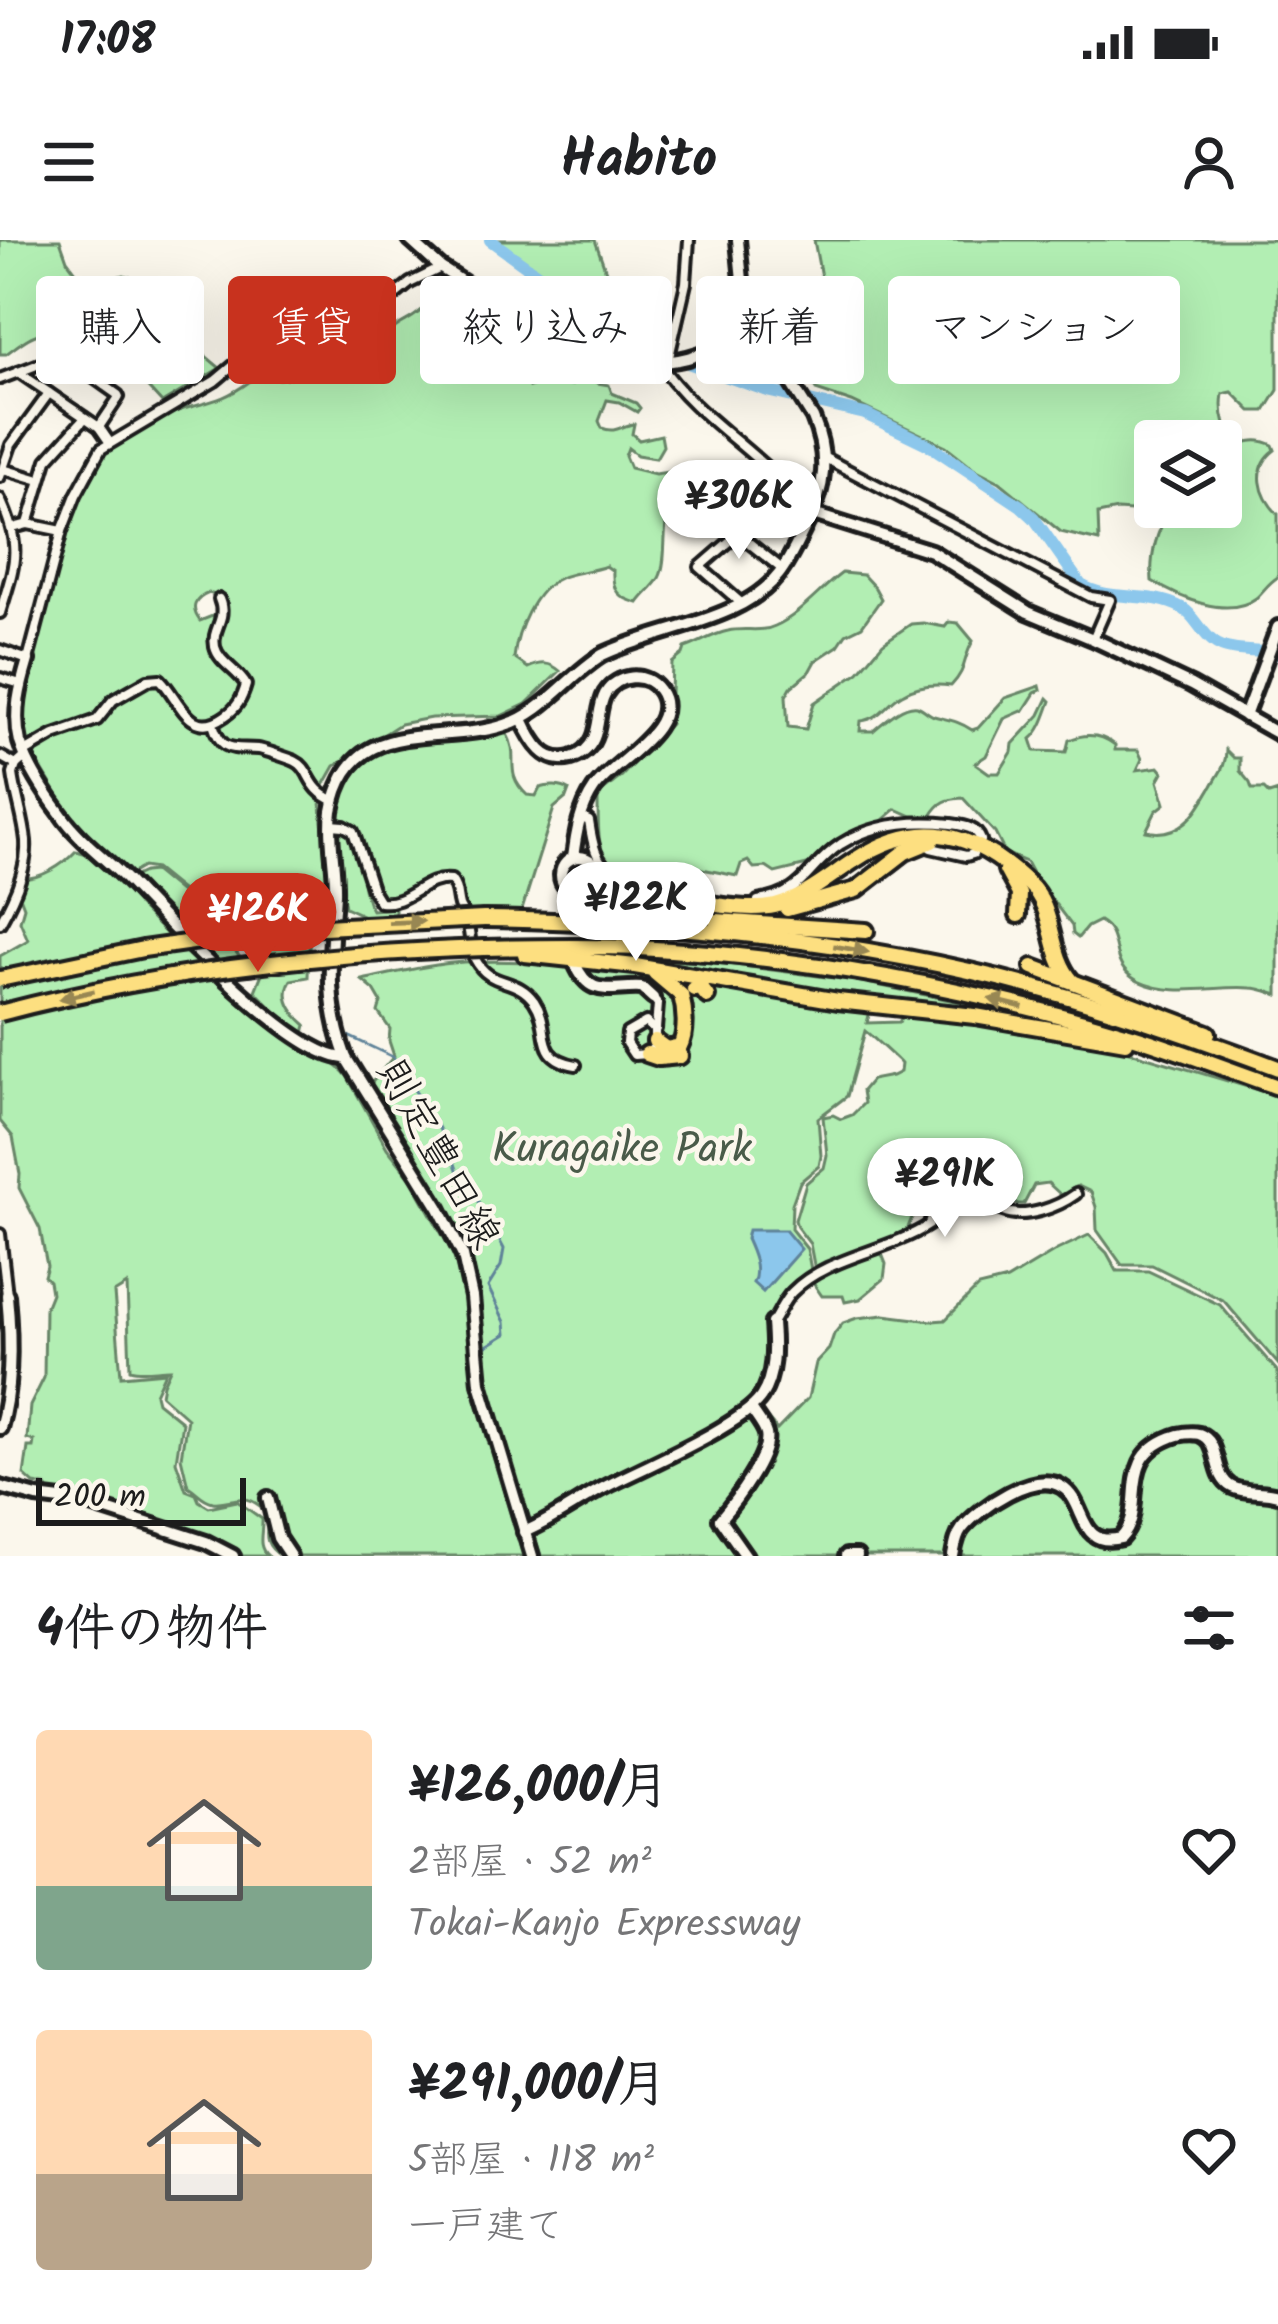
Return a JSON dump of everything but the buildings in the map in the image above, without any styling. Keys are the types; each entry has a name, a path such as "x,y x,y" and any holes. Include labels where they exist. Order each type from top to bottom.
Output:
{"highway":[{"path":"592,883 612,880 719,905 769,907 797,897 896,840 952,835 988,851 1032,886 1045,906 1058,961 1072,981"},
{"path":"592,883 716,911 770,913 848,893 913,848 950,840 969,844 1007,871 1019,894 1018,915"},
{"path":"0,979 142,950 284,929 484,919 759,922 866,931"},
{"path":"609,922 794,940 978,974 1107,1008 1278,1067"},
{"path":"484,948 1034,1026 1126,1042 1219,1066"},
{"path":"0,1013 220,968 350,954 484,948 641,949 889,978 1136,1037 1278,1087"},
{"path":"634,966 661,976 683,1000 682,1043 671,1049 652,1042"},
{"path":"1034,967 1204,1032 1278,1067"},
{"path":"652,1042 659,1058 676,1058 686,1052 689,1000 700,993 703,983 720,981"}],"street":[{"path":"410,240 452,276"},
{"path":"672,334 686,283 689,240"},
{"name":"則定豊田線","path":"738,240 742,276"},
{"path":"346,1058 317,1049 278,1023 202,957 73,829 22,758 16,710 62,531 100,451 215,381 268,341 384,304 441,268"},
{"path":"0,379 46,360 70,361 118,394 99,427"},
{"path":"18,372 99,427 110,443"},
{"path":"672,375 690,403 771,470 806,502 812,514 931,550 1028,612 1191,685 1278,734"},
{"name":"則定豊田線","path":"532,1556 480,1383 463,1256 439,1208 346,1058 332,1010 329,986 336,874 331,825 335,801 351,767 382,743 502,727 522,719 602,656 741,603 766,586 782,569 821,494 824,458 820,436 793,384"},
{"path":"40,480 2,473 11,445 49,394"},
{"path":"28,524 40,480 56,449 85,418"},
{"path":"824,458 1091,597 1110,600 1093,639"},
{"path":"0,499 13,528 14,560 0,613"},
{"path":"13,528 28,524 62,531"},
{"path":"741,603 700,566 738,534 782,569"},
{"path":"0,923 26,853 13,775 22,758 54,735 97,720 113,700 155,678 166,683 194,721 213,724 236,708 246,689 245,680 215,646 223,612 219,599"},
{"path":"1245,716 1276,632"},
{"path":"0,650 28,660"},
{"path":"522,719 542,751 568,759 589,746 604,695 622,679 638,677 658,688 665,705 661,724 596,785 578,825 579,858"},
{"path":"0,678 21,684"},
{"path":"213,724 217,736 229,746 264,749 296,761 313,788 335,801"},
{"path":"0,756 22,758"},
{"path":"582,818 590,821 600,862 611,873 739,902 782,897 841,845 878,828 915,820 958,825 974,829 981,840"},
{"path":"331,825 353,831 380,902 396,902 441,878 455,883 480,968 530,996 539,1011 550,1054 576,1065"},
{"path":"931,848 974,854"},
{"path":"579,858 592,864 592,883 578,913 561,874 565,865 579,858"},
{"path":"572,891 592,883"},
{"path":"578,967 592,987 642,988 653,998 658,1004 652,1042 634,1054 626,1043 627,1033 646,1022 654,1010 653,998"},
{"path":"646,1022 652,1042"},
{"path":"524,1532 751,1409 773,1363 772,1324 788,1296 806,1281 929,1225 936,1203 950,1188 970,1187 1013,1213 1048,1208 1076,1194"},
{"path":"0,1234 10,1327 0,1428"},
{"path":"746,1556 720,1519 764,1453 765,1430 751,1409"},
{"path":"953,1556 959,1533 1003,1495 1047,1481 1069,1493 1090,1532 1106,1540 1120,1538 1130,1524 1139,1466 1153,1448 1176,1435 1206,1438 1218,1472 1231,1486 1278,1495"},
{"path":"0,1487 85,1503 206,1542 232,1556"},
{"path":"268,1498 278,1538 290,1556"},
{"path":"846,1556 857,1556"}],"green space":[{"path":"0,240 60,240 79,276 36,276 36,335 0,354"},
{"path":"492,240 595,240 608,276 535,276"},
{"path":"814,240 1278,240 1278,390 1265,411 1251,411 1232,392 1223,394 1224,420 1134,420 1134,507 1098,514 1099,541 1061,532 946,446 816,390 813,384 864,384 864,276 821,276"},
{"path":"420,311 420,384 609,385 612,393 640,408 637,412 607,400 599,421 602,428 634,424 632,434 639,440 661,435 663,446 656,458 628,448 625,456 630,468 655,474 695,468 698,472 687,481 669,477 687,507 666,524 657,582 638,603 618,593 613,571 606,566 550,584 528,612 514,658 528,668 545,664 560,671 526,704 501,716 400,724 335,766 322,789 295,759 240,748 216,724 242,701 248,680 219,649 223,605 221,597 209,593 197,601 195,612 200,621 220,613 213,648 243,682 237,703 212,722 194,719 167,682 153,676 92,718 28,747 23,702 45,608 81,493 108,450 163,417 216,400 246,384 396,384 396,327"},
{"path":"204,355 220,368 204,378"},
{"path":"144,384 193,384 162,403"},
{"path":"1242,444 1273,445 1261,482 1278,514 1278,577 1256,598 1217,607 1175,594 1152,581 1161,528 1242,528"},
{"path":"842,573 863,575 881,599 862,626 846,634 791,687 786,696 788,727 806,729 814,703 859,672 883,643 911,624 945,627 949,622 958,623 973,641 956,680 951,686 926,686 902,694 879,714 861,721 860,731 873,731 911,706 972,730 1005,698 1040,686 1024,710 1004,719 986,756 975,763 989,773 999,773 1013,744 1040,715 1048,698 1043,721 1031,739 1035,751 1066,752 1069,740 1087,736 1110,741 1115,750 1138,750 1142,759 1137,770 1159,767 1163,772 1158,781 1165,804 1146,831 1159,832 1178,827 1194,814 1222,770 1226,750 1240,758 1240,771 1252,789 1269,794 1278,791 1278,995 1254,988 1165,989 1138,981 1122,966 1107,927 1099,921 1078,938 1073,934 1026,862 1005,853 995,833 963,798 944,802 931,816 912,816 896,809 811,864 775,873 766,867 754,868 748,861 741,864 737,876 682,865 674,877 631,872 608,862 599,840 598,795 670,724 672,663 685,648 716,634 775,626"},
{"path":"151,682 160,682 199,726 211,727 229,749 254,750 295,762 321,800 331,867 330,896 313,909 308,977 291,980 287,993 292,1010 306,1025 304,1033 255,991 267,961 259,930 240,928 207,911 155,869 143,867 131,874 74,822 31,751 89,726 115,702"},
{"path":"507,734 513,750 515,779 527,795 536,796 547,786 569,790 554,808 521,913 468,914 458,887 446,874 388,900 379,895 356,828 338,821 343,789 355,767 397,745"},
{"path":"343,828 356,848 372,910 395,908 395,916 369,918 345,907 338,848 339,829"},
{"name":"Kuragaike Park","path":"76,851 112,871 141,901 138,905 235,997 347,1076 453,1254 463,1287 473,1390 523,1556 281,1556 268,1543 267,1518 260,1506 241,1499 209,1501 188,1486 181,1457 187,1418 161,1395 170,1369 130,1369 127,1285 114,1293 121,1376 165,1372 155,1394 157,1402 182,1422 176,1461 186,1490 209,1507 237,1501 262,1519 261,1544 268,1556 237,1556 51,1495 46,1486 24,1475 28,1447 34,1441 27,1439 30,1406 44,1378 45,1308 51,1293 44,1276 47,1266 40,1229 19,1188 13,1137 0,1121 0,956 28,940 20,921 24,907 15,896 21,878 51,870"},
{"path":"154,871 204,912 239,956 227,969 166,916 133,877"},
{"name":"Kuragaike Park","path":"642,958 857,981 1019,1014 1019,1019 873,1000 867,1023 899,1022 905,1013 1090,1040 1278,1096 1278,1364 1224,1301 1152,1265 1122,1265 1097,1230 1091,1192 1078,1186 1061,1195 1048,1183 1034,1185 1024,1204 1009,1203 998,1198 960,1153 949,1147 930,1147 904,1172 903,1207 913,1215 907,1230 815,1270 810,1244 795,1220 806,1183 824,1168 823,1117 852,1115 864,1103 862,1091 871,1080 900,1072 901,1064 865,1031 847,1096 818,1118 819,1166 800,1182 792,1204 791,1229 807,1249 812,1275 767,1320 766,1362 753,1401 777,1430 808,1398 816,1363 843,1323 884,1315 945,1320 978,1287 1007,1280 1089,1235 1117,1271 1148,1271 1220,1305 1278,1372 1278,1556 541,1556 489,1389 473,1282 477,1280 469,1254 430,1180 369,1086 394,1056 390,1029 378,1012 381,1002 362,980 438,965 503,961 773,982 642,962"},
{"path":"880,1249 886,1264 884,1279 860,1299 845,1302 843,1296 822,1296 813,1283 814,1278"}],"water":[{"path":"748,1230 785,1230 801,1249 763,1292 753,1283"}],"waterway":[{"path":"490,240 540,276"},
{"path":"688,363 771,392 865,414 929,445 1021,506 1081,585 1105,594 1170,603 1187,611 1220,646 1278,654"},
{"path":"344,1034 393,1057 437,1125 459,1175 504,1249 501,1266 488,1287 506,1334 485,1347"}]}
